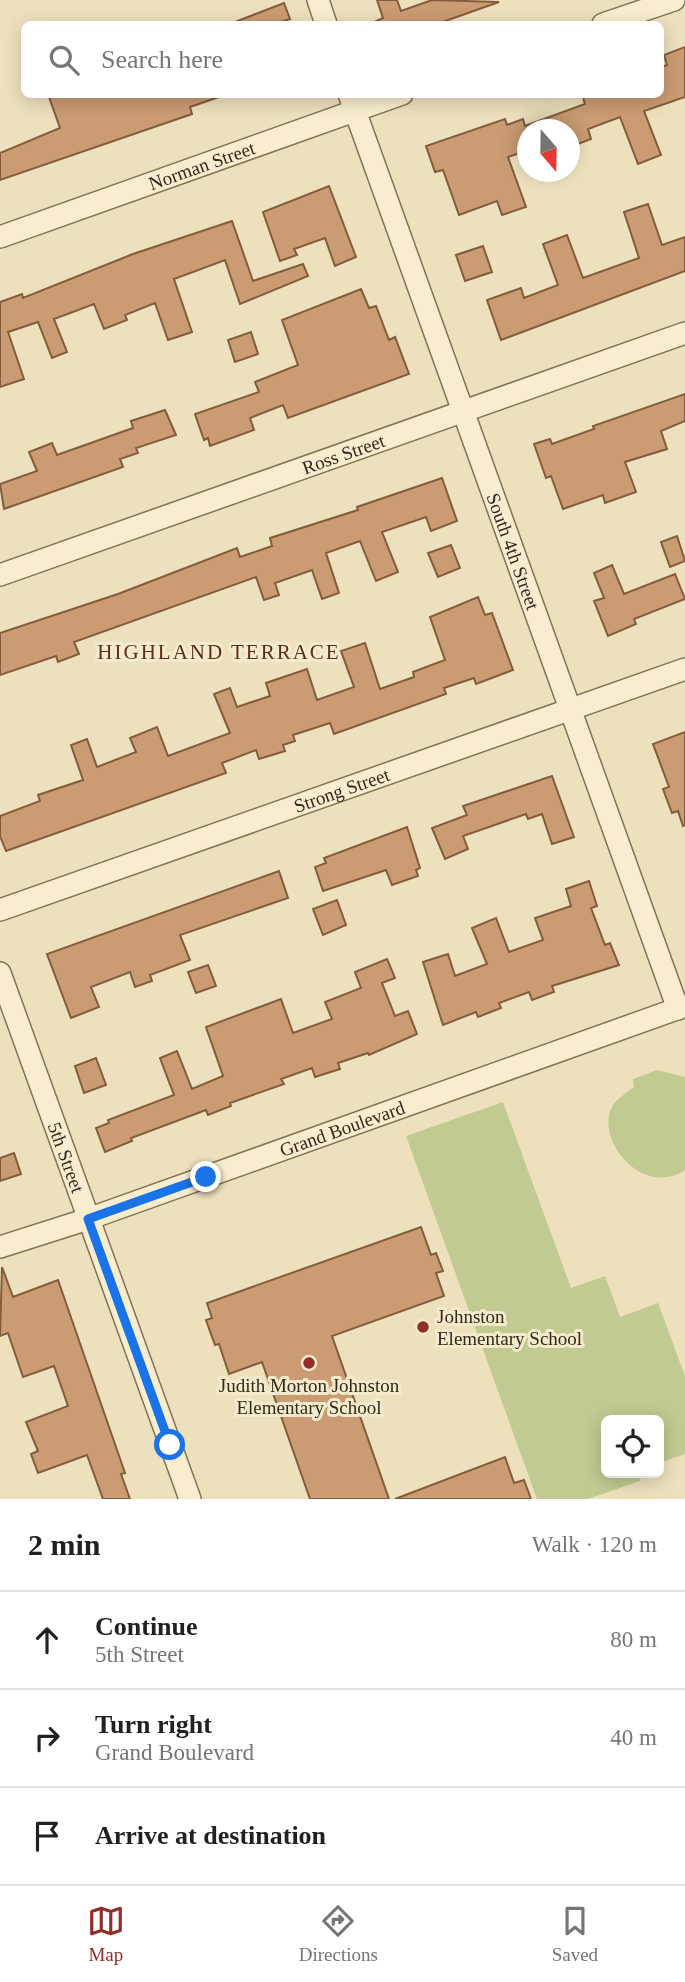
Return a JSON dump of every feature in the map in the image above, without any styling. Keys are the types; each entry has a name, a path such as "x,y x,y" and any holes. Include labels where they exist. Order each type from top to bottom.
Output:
{"street":[{"path":"317,0 325,21"},
{"path":"612,21 674,0"},
{"name":"Norman Street","path":"0,237 351,103 379,98"},
{"name":"South 4th Street","path":"351,103 568,710 681,1007"},
{"name":"Ross Street","path":"0,575 685,333"},
{"name":"Strong Street","path":"0,910 685,669"},
{"name":"5th Street","path":"0,973 190,1499"},
{"name":"Grand Boulevard","path":"0,1247 88,1219 681,1007"}],"green space":[{"path":"657,1070 685,1077 685,1170 668,1177 652,1177 638,1171 615,1147 610,1133 609,1118 613,1105 634,1087 633,1079"},
{"path":"503,1102 571,1288 605,1276 620,1317 658,1303 685,1376 685,1454 664,1461 664,1415 601,1415 601,1478 639,1478 640,1481 588,1499 537,1499 406,1136"}],"building":[{"path":"377,0 397,0 401,11 432,0 499,2 445,21 376,21 383,18"},
{"path":"284,3 290,19 284,21 238,21"},
{"path":"685,47 685,97 644,111 661,155 638,164 620,117 588,129 591,139 580,143 580,119 544,119 585,104 583,98 664,98 664,66 667,65 664,55"},
{"path":"49,98 216,98 190,107 192,114 0,180 0,153 60,128"},
{"path":"505,119 507,125 517,121 517,154 508,157 526,207 502,215 497,201 459,215 443,170 435,172 426,146"},
{"path":"329,186 356,257 335,266 325,238 294,249 297,255 280,261 263,212"},
{"path":"648,204 662,245 685,237 685,271 501,340 487,300 521,288 524,298 558,285 543,244 567,235 583,278 639,258 624,212"},
{"path":"232,221 253,281 303,264 308,276 240,304 225,260 174,279 192,332 168,340 155,303 125,315 127,320 104,329 94,304 54,319 67,352 52,358 38,322 8,332 24,379 0,387 0,302 22,294 23,298 133,254"},
{"path":"483,246 492,272 465,281 456,255"},
{"path":"361,289 369,308 376,306 389,340 395,337 409,374 288,418 283,405 250,418 254,430 210,446 208,438 204,440 195,414 259,392 255,382 298,365 282,320"},
{"path":"251,332 258,354 235,362 228,340"},
{"path":"685,394 685,421 661,431 667,449 625,462 636,492 605,503 603,495 563,509 551,476 546,478 534,444 550,439 552,444 594,429 593,426"},
{"path":"165,410 176,435 136,448 138,453 120,459 123,467 4,509 0,484 37,471 29,452 52,443 57,455 133,428 131,421"},
{"path":"442,478 457,521 431,531 426,517 382,532 398,572 376,581 360,541 326,553 339,593 322,599 312,570 275,583 279,595 264,600 256,577 74,642 79,654 58,662 56,656 0,675 0,633 118,594 237,548 240,557 272,546 270,538 358,510 357,507"},
{"path":"677,536 685,561 670,567 661,542"},
{"path":"451,545 460,568 438,577 428,553"},
{"path":"612,565 624,594 675,574 685,599 634,619 636,624 608,636 594,601 604,598 594,573"},
{"path":"478,597 485,615 492,613 513,670 476,684 474,678 444,688 446,694 334,734 330,723 293,735 295,741 283,745 285,751 259,759 256,750 222,763 226,773 6,851 0,836 0,816 40,801 38,795 83,780 71,745 87,739 97,767 136,752 130,738 157,727 168,756 230,733 214,694 230,688 237,707 270,696 266,683 307,669 317,700 354,687 341,651 365,643 380,689 414,677 413,672 445,660 430,617"},
{"path":"685,732 683,826 678,811 672,813 663,789 669,787 653,744"},
{"path":"552,776 574,837 552,844 542,814 528,819 526,814 463,836 468,849 445,859 432,828 467,815 463,806"},
{"path":"407,827 420,868 416,870 418,876 392,885 386,870 323,891 315,867 326,863 324,858"},
{"path":"279,871 288,898 180,935 190,960 150,975 152,981 135,987 130,972 91,987 99,1007 71,1018 47,954"},
{"path":"589,881 597,906 591,908 605,945 610,943 619,965 552,986 554,992 532,1000 529,992 499,1003 501,1008 478,1017 476,1012 443,1025 423,962 448,954 455,976 487,964 472,928 496,918 509,952 543,940 535,918 571,906 566,889"},
{"path":"337,900 346,925 323,935 313,909"},
{"path":"387,959 395,978 382,983 395,1016 408,1011 417,1034 369,1055 368,1053 338,1063 340,1069 315,1077 312,1068 281,1079 284,1084 230,1103 231,1106 208,1115 206,1110 131,1138 132,1141 105,1152 96,1128 109,1123 108,1120 174,1095 160,1058 177,1051 192,1089 223,1076 206,1027 281,999 293,1033 332,1019 325,1002 361,988 355,972"},
{"path":"208,965 216,986 196,993 188,972"},
{"path":"96,1058 106,1085 84,1093 75,1066"},
{"path":"14,1153 21,1174 0,1181 0,1158"},
{"name":"Judith Morton Johnston Elementary School","path":"421,1227 431,1255 436,1253 443,1271 436,1273 444,1296 332,1336 389,1499 310,1499 262,1362 229,1374 219,1344 215,1345 206,1320 212,1318 207,1303"},
{"path":"2,1267 13,1297 58,1280 125,1473 121,1474 130,1499 103,1499 87,1455 38,1473 31,1454 38,1451 26,1422 68,1406 54,1366 23,1377 8,1333 0,1336"},
{"path":"505,1457 514,1483 524,1480 531,1499 395,1499"}],"place":[{"name":"Johnston Elementary School","path":"423,1327"},
{"name":"Judith Morton Johnston Elementary School","path":"309,1363"}],"district":[{"name":"HIGHLAND TERRACE","path":"219,652"}],"route":[{"path":"170,1445 88,1219 206,1177"}]}
